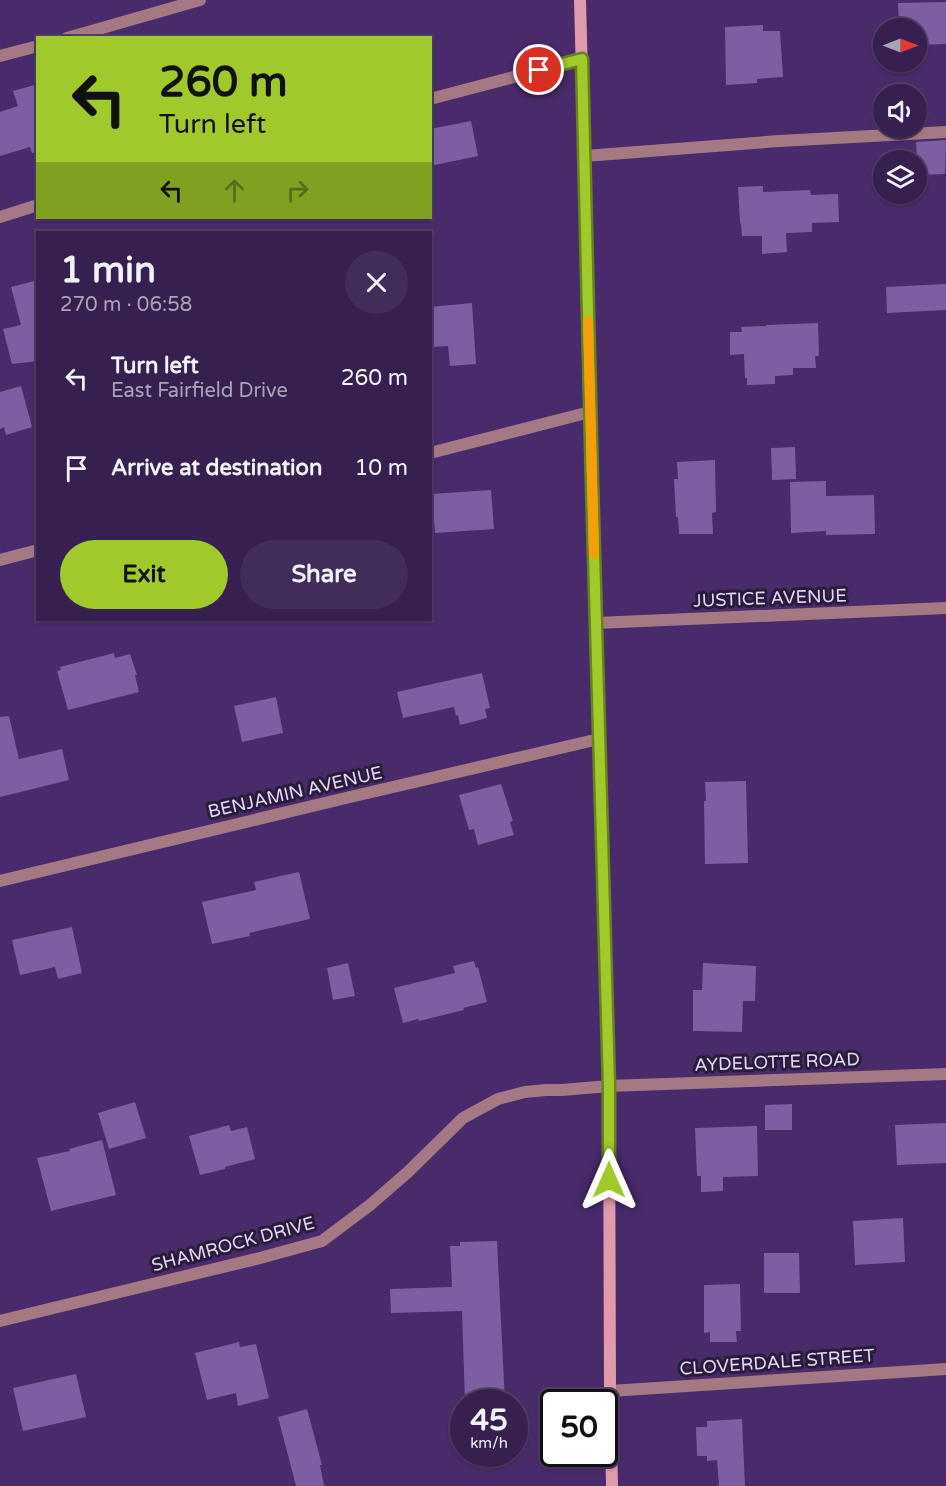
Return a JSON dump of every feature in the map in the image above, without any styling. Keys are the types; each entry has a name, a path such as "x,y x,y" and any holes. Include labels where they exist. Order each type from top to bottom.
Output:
{"main road":[{"path":"580,0 609,1086 610,1389"},
{"path":"612,1467 612,1486"}],"street":[{"path":"74,36 200,0"},
{"path":"0,56 36,47"},
{"path":"432,98 582,59"},
{"path":"585,156 779,141 946,132"},
{"path":"0,217 36,206"},
{"path":"432,452 591,412"},
{"path":"0,560 36,551"},
{"name":"JUSTICE AVENUE","path":"596,623 946,608"},
{"name":"BENJAMIN AVENUE","path":"0,881 350,796 599,740"},
{"name":"AYDELOTTE ROAD","path":"609,1086 946,1074"},
{"name":"SHAMROCK DRIVE","path":"0,1321 322,1241 370,1205 408,1172 463,1118 498,1099 525,1092 609,1086"},
{"name":"CLOVERDALE STREET","path":"618,1390 946,1369"}],"building":[{"path":"946,2 946,44 927,45 927,18 899,18 898,3"},
{"path":"763,25 763,31 780,31 783,77 757,79 757,83 726,85 725,27"},
{"path":"36,85 36,152 32,153 30,147 0,156 0,112 18,106 13,91"},
{"path":"471,121 478,156 432,166 432,129"},
{"path":"946,140 945,174 927,175 927,150 916,150 916,142"},
{"path":"763,186 763,192 810,190 811,195 838,194 839,222 812,223 812,232 786,233 787,252 762,254 762,236 742,236 738,187"},
{"path":"36,281 36,361 12,364 3,329 21,325 11,287"},
{"path":"946,284 946,310 887,313 886,287"},
{"path":"472,303 476,364 450,366 448,346 432,347 432,307"},
{"path":"818,323 819,356 815,356 816,368 793,368 793,375 775,376 775,384 747,385 744,354 730,355 730,332 742,332 741,327"},
{"path":"21,386 32,427 6,435 4,427 0,429 0,392"},
{"path":"795,447 796,479 772,480 771,448"},
{"path":"715,460 716,512 712,513 713,534 679,534 674,479 678,479 677,462"},
{"path":"826,481 826,496 874,495 875,534 826,535 826,531 791,533 790,482"},
{"path":"491,490 494,529 435,533 432,494"},
{"path":"114,653 115,658 130,654 137,675 135,675 139,692 68,710 57,671 61,670 60,667"},
{"path":"482,673 490,708 485,709 487,718 460,725 454,707 403,718 397,692"},
{"path":"276,697 283,733 242,742 234,706"},
{"path":"9,716 19,759 62,749 69,780 0,797 0,717"},
{"path":"746,781 748,863 705,864 705,782"},
{"path":"501,784 513,821 510,822 514,835 478,845 474,829 469,830 459,795"},
{"path":"299,872 310,919 212,944 202,902 256,890 254,882"},
{"path":"72,927 82,973 58,979 55,967 20,975 12,940"},
{"path":"474,961 476,968 478,967 487,1002 463,1008 464,1010 403,1023 394,988 455,973 453,966"},
{"path":"348,963 355,996 333,1000 327,968"},
{"path":"703,963 756,966 755,1001 743,1001 742,1032 693,1031 693,990 702,990"},
{"path":"135,1102 146,1138 109,1149 98,1113"},
{"path":"792,1104 792,1130 765,1130 765,1105"},
{"path":"946,1123 946,1163 897,1165 895,1125"},
{"path":"229,1125 231,1131 247,1127 255,1159 200,1175 189,1136"},
{"path":"757,1126 758,1176 723,1177 723,1191 701,1192 701,1176 697,1176 695,1128"},
{"path":"102,1140 116,1195 51,1211 37,1158 70,1151 69,1149"},
{"path":"903,1218 905,1262 855,1265 853,1221"},
{"path":"497,1241 504,1389 465,1389 462,1311 391,1313 390,1289 452,1287 450,1246 460,1246 460,1242"},
{"path":"764,1253 799,1253 800,1293 764,1293"},
{"path":"740,1284 741,1331 736,1331 737,1342 710,1342 710,1332 704,1333 704,1285"},
{"path":"239,1342 240,1347 256,1344 269,1398 238,1406 236,1393 207,1400 195,1353"},
{"path":"76,1374 86,1417 23,1431 13,1388"},
{"path":"307,1409 322,1465 320,1465 324,1486 296,1486 278,1417"},
{"path":"742,1419 745,1486 719,1486 717,1460 707,1461 707,1456 697,1456 696,1427 707,1427 707,1421"}],"slow traffic":[{"path":"588,321 594,554"}],"route":[{"path":"539,70 582,59 609,1086 609,1180"}]}
